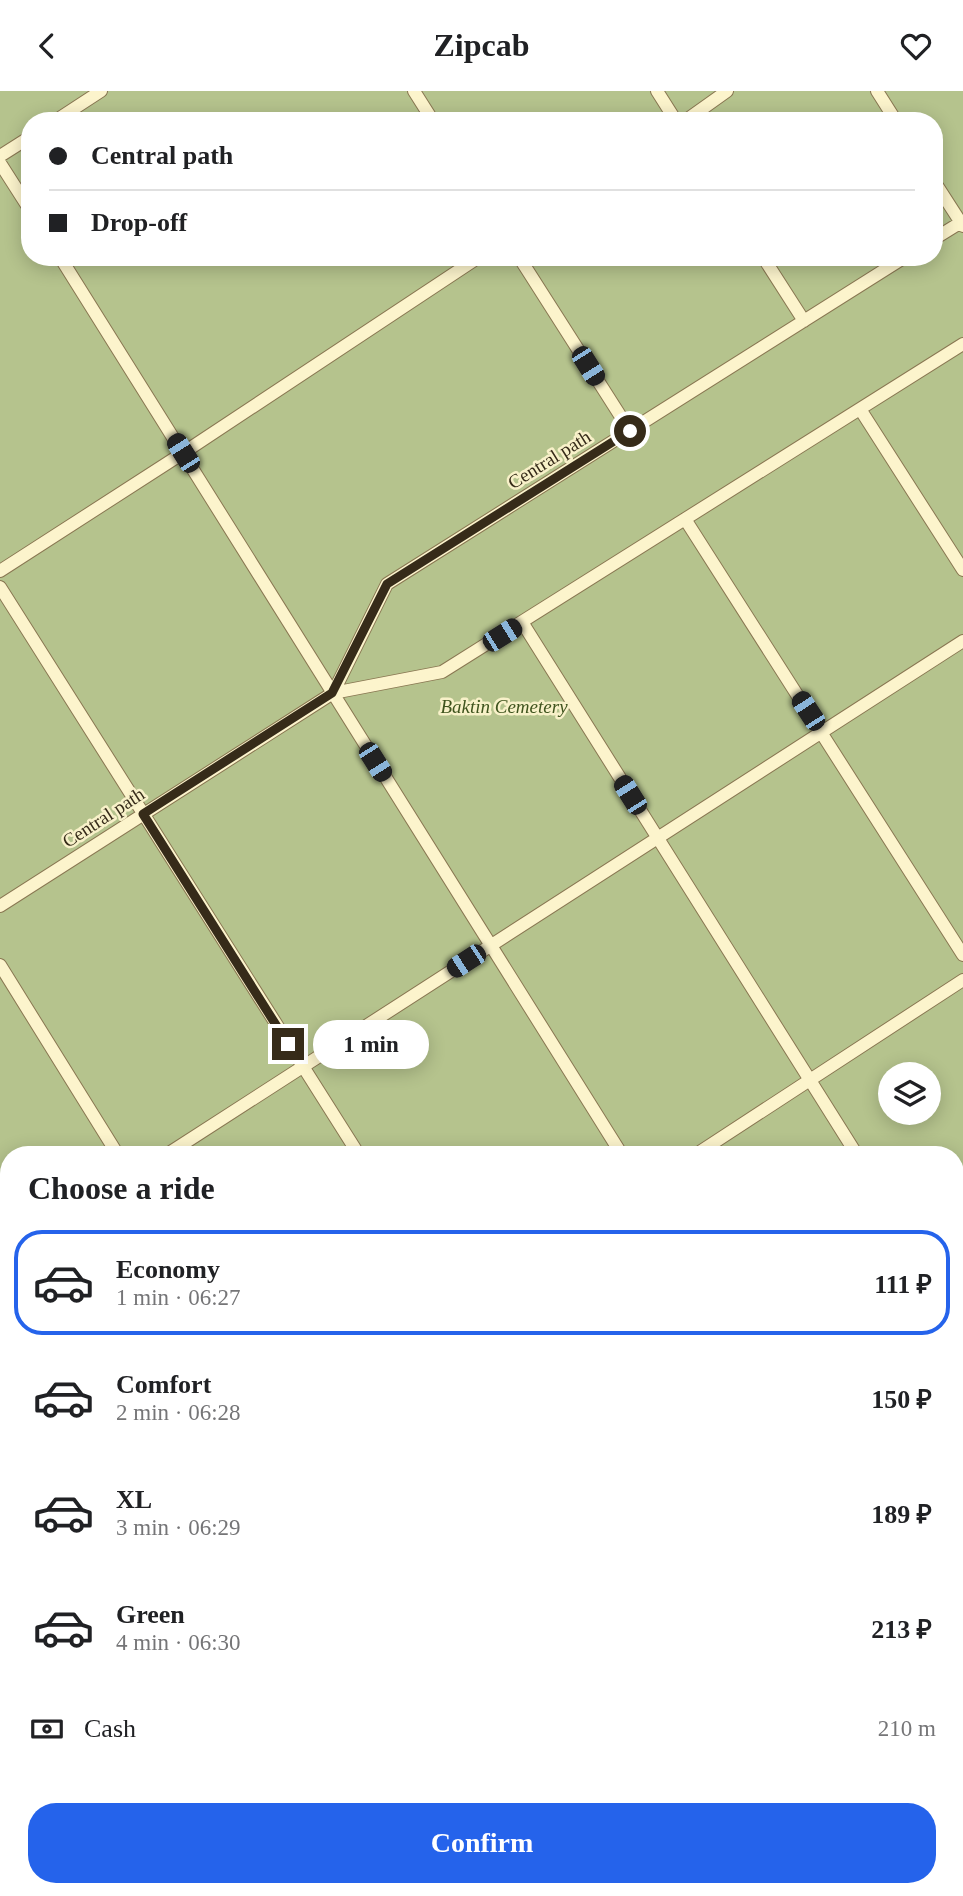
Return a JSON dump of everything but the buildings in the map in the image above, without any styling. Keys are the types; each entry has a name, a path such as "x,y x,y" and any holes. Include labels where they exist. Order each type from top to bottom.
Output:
{"lane":[{"path":"69,112 101,91"},
{"path":"414,91 427,112"},
{"path":"657,91 670,112"},
{"path":"698,112 727,91"},
{"path":"877,91 890,112"},
{"path":"0,156 21,143"},
{"path":"0,163 21,196"},
{"path":"943,194 962,223 943,234"},
{"path":"66,266 616,1146"},
{"path":"0,571 465,266"},
{"path":"525,266 630,431"},
{"path":"769,266 804,321"},
{"name":"Central path","path":"332,693 387,584 891,266"},
{"name":"Central path","path":"0,906 332,693 442,672 963,344"},
{"path":"860,409 963,570"},
{"path":"685,519 963,955"},
{"path":"0,587 353,1146"},
{"path":"522,622 851,1146"},
{"path":"180,1146 963,641"},
{"path":"0,965 112,1146"},
{"path":"709,1146 963,980"}],"green space":[{"name":"Baktin Cemetery","path":"0,91 963,91 963,1146 0,1146"}],"route":[{"path":"288,1044 143,814 332,693 387,584 630,431"}]}
